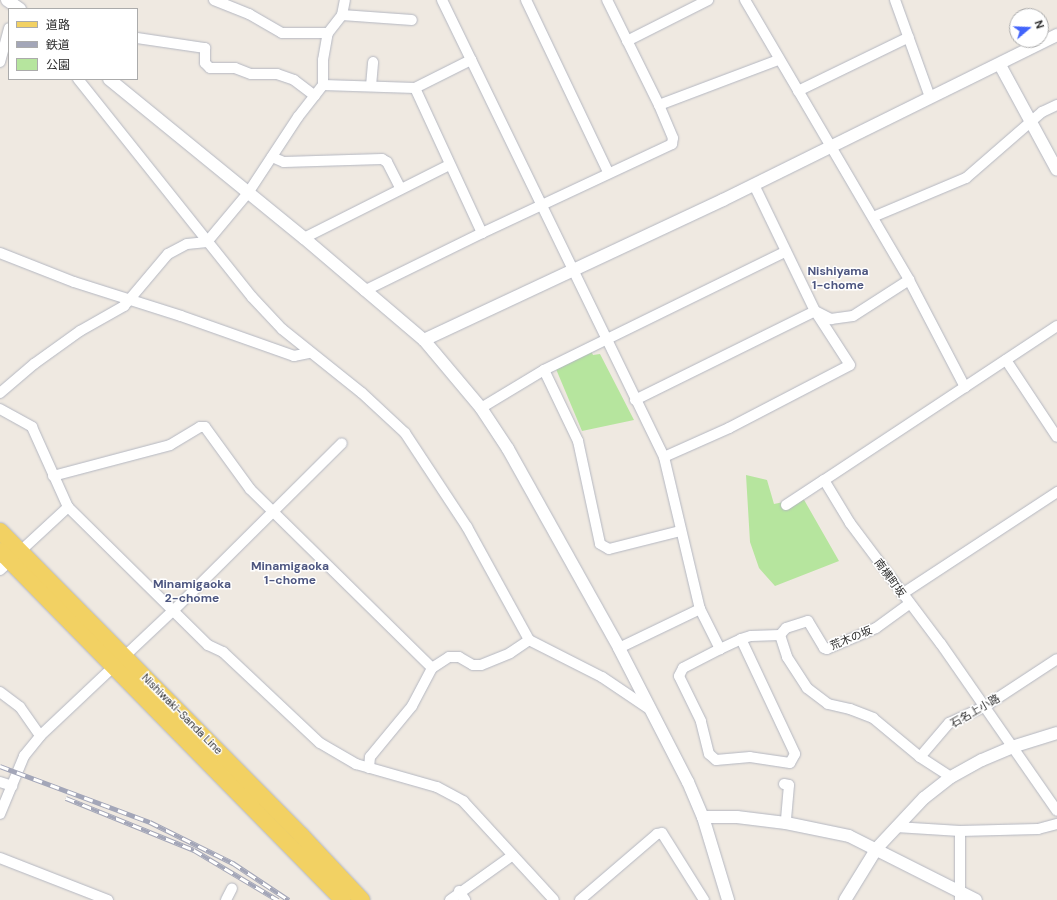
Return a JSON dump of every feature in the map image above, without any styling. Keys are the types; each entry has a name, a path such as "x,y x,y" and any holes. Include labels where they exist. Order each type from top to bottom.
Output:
{"main road":[{"name":"Nishiwaki-Sanda Line","path":"0,531 8,558 113,667 343,900"},
{"name":"Nishiwaki-Sanda Line","path":"8,558 125,657 362,900"}],"street":[{"path":"214,0 249,14 282,33 328,32"},
{"path":"0,393 40,360 131,299 168,254 187,244 207,242 248,193 323,85 323,60 328,32 342,15 345,0"},
{"path":"442,0 664,457 680,531 700,609 720,649"},
{"path":"526,0 608,172"},
{"path":"364,291 482,232 608,172 672,144 674,138 607,0"},
{"path":"628,42 708,0"},
{"path":"745,0 778,60 831,145 909,280 965,387"},
{"path":"896,0 930,97"},
{"path":"342,15 412,20"},
{"path":"0,62 8,32"},
{"path":"424,340 574,272 754,185 831,145 1000,65 1057,35"},
{"path":"798,91 909,37"},
{"path":"138,38 205,48 205,63 210,68 235,68 251,74 276,74 294,80 315,96"},
{"path":"323,85 414,88 471,60"},
{"path":"659,105 778,60"},
{"path":"371,86 373,62"},
{"path":"1000,65 1057,170"},
{"path":"79,80 207,242 257,302 310,353 362,393 405,433 467,527 529,640 602,677 648,708"},
{"path":"110,80 304,238 364,291 424,340 481,408 508,449 619,648 648,708 688,782 703,817 728,900"},
{"path":"414,88 449,165 482,232"},
{"path":"873,217 966,178 1031,124 1042,112 1057,105"},
{"path":"272,157 284,162 382,159 387,162 401,189"},
{"path":"304,238 449,165"},
{"path":"664,457 729,428 850,365 815,311 785,252 754,185"},
{"path":"481,408 544,370 785,252"},
{"path":"0,254 74,282 131,299 294,356 310,353"},
{"path":"815,311 831,319 853,316 909,280"},
{"path":"635,400 815,311"},
{"path":"786,505 1057,326"},
{"path":"1006,360 1057,437"},
{"path":"544,370 578,440 600,544 609,550 680,531"},
{"path":"0,409 32,426 68,507 175,609 208,645 223,652 320,743 356,764 437,787 463,801 554,900"},
{"path":"54,476 170,445 200,426 205,427 250,489 432,668"},
{"path":"0,814 24,756 40,736 175,609 342,443"},
{"name":"南横町坂","path":"824,480 850,523 909,604 941,644 1057,811"},
{"path":"902,594 1057,492"},
{"path":"8,558 68,507"},
{"name":"荒木の坂","path":"780,635 786,628 808,621 827,649 876,628 909,604"},
{"path":"619,648 700,609"},
{"path":"741,639 794,754 790,763 750,757 716,760 709,754 701,721 679,676 683,668 741,639 751,636 780,635 788,657 807,688 828,704 850,709 873,718 920,757 951,777"},
{"path":"369,768 370,757 412,706 432,668 449,657 459,656 473,665 481,665 510,653 529,640"},
{"name":"石名上小路","path":"920,757 949,723 984,707 1057,659"},
{"path":"0,692 20,707 40,736"},
{"path":"845,900 877,848 924,798 951,777 1012,747 1057,733"},
{"path":"0,782 12,786"},
{"path":"784,784 789,785 786,823"},
{"path":"703,817 737,817 786,823 832,831 877,848 960,896 976,900"},
{"path":"896,827 960,831 1038,829 1057,824"},
{"path":"960,831 960,896"},
{"path":"580,900 657,834 662,834 700,898"},
{"path":"450,900 462,896 514,855"},
{"path":"0,858 108,900"},
{"path":"226,900 232,888"}],"green space":[{"path":"591,351 593,355 600,354 634,420 582,431 556,369"},
{"path":"746,475 767,480 774,504 803,498 839,561 775,586 759,568 750,542"}],"railway":[{"path":"0,766 150,822 233,863 289,900"},
{"path":"66,798 194,850 278,900"}],"district":[{"name":"Nishiyama 1-chome","path":"838,279"},
{"name":"Minamigaoka 1-chome","path":"290,574"},
{"name":"Minamigaoka 2-chome","path":"192,592"}]}
